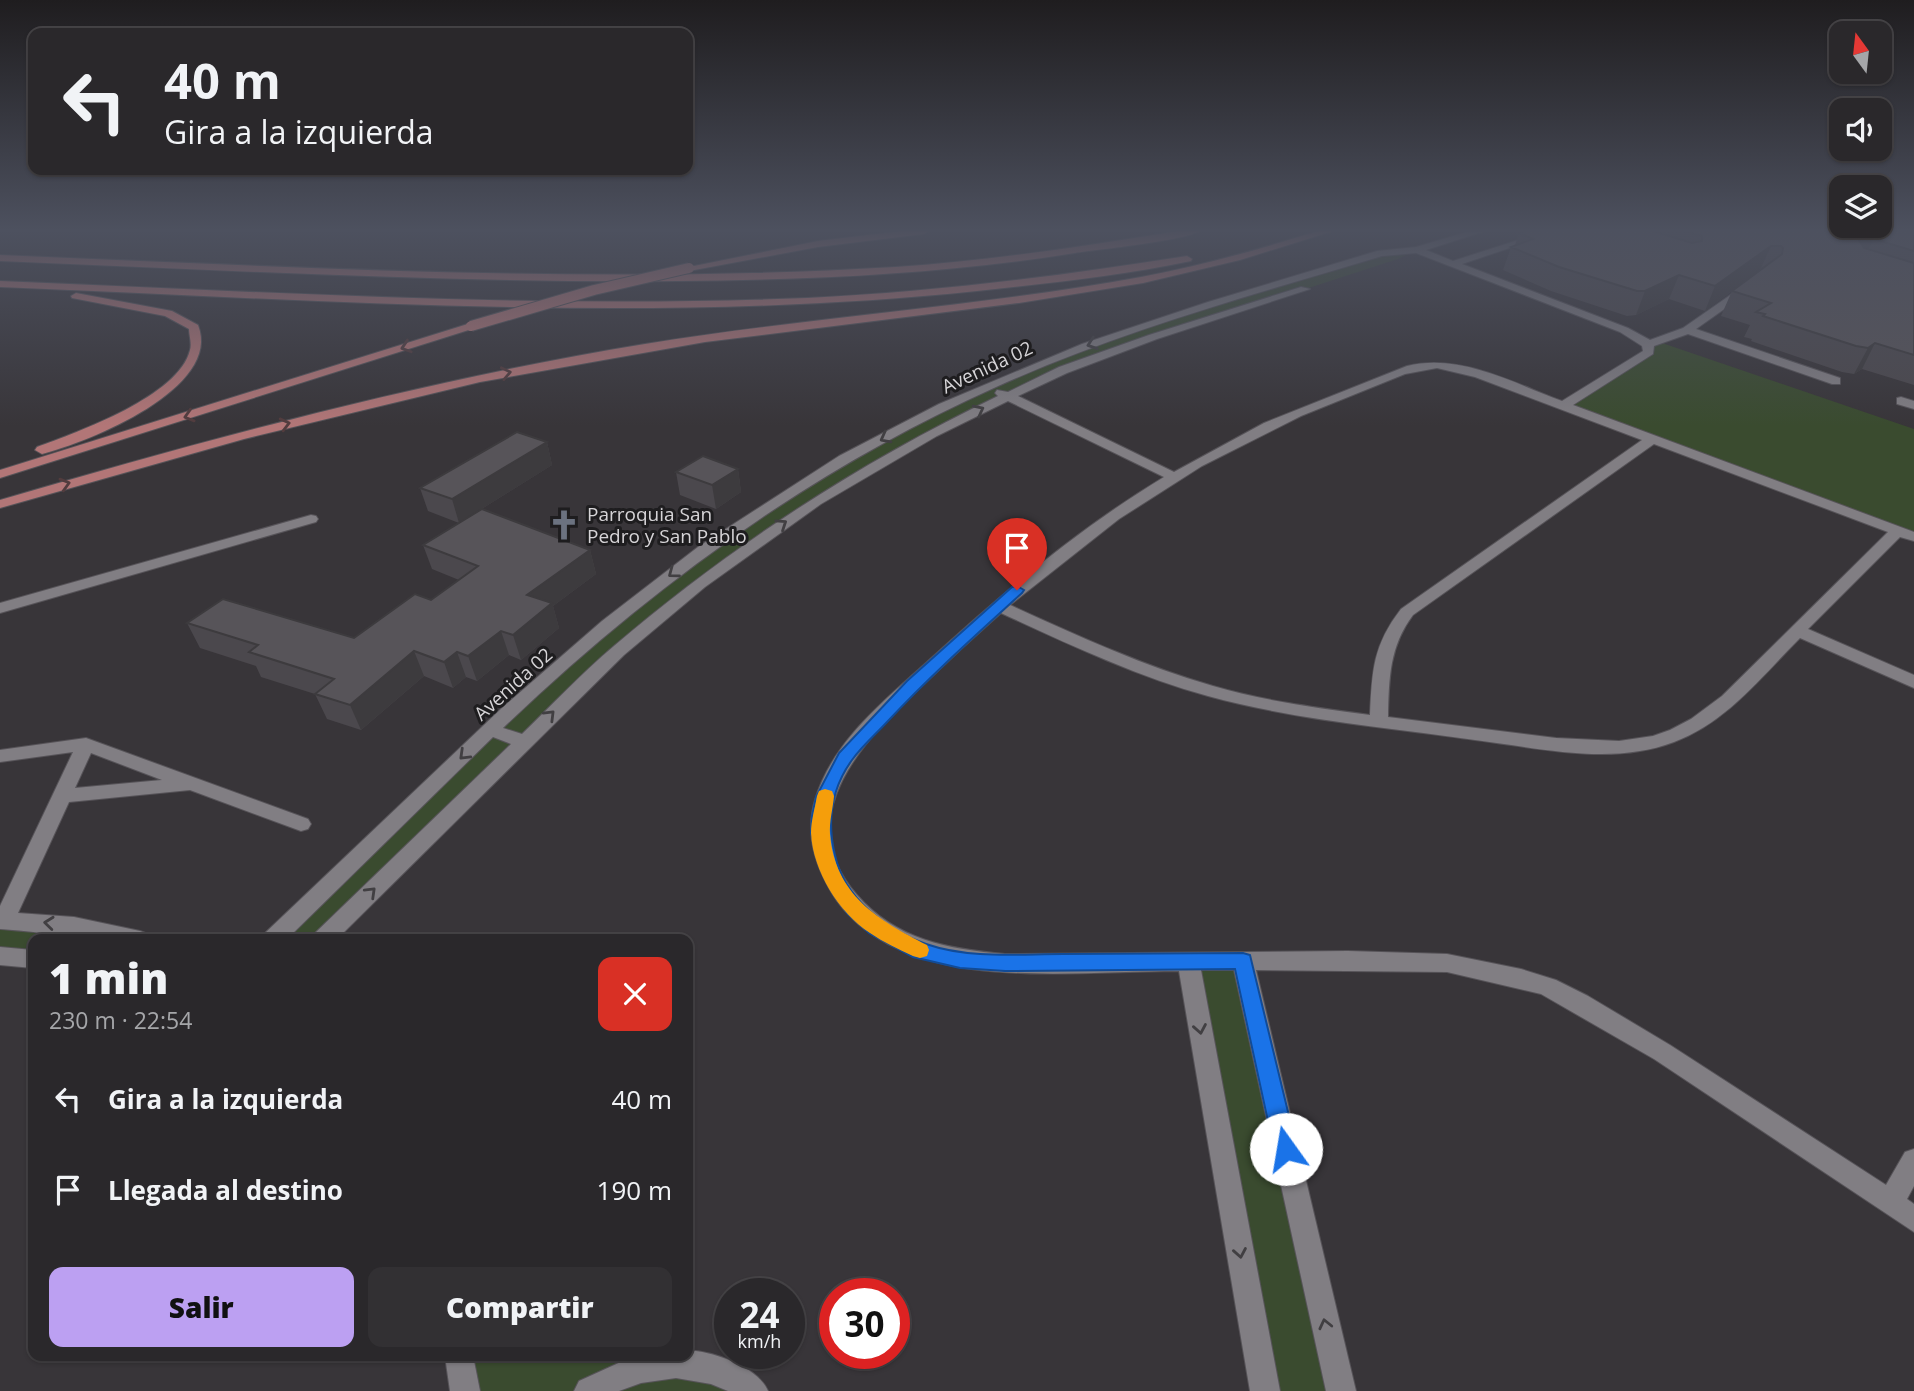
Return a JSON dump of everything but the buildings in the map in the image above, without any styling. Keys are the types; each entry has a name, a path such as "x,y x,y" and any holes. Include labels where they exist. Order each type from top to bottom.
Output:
{"main road":[{"path":"0,465 86,433 143,405 173,384 186,371 198,347 194,327 168,313 71,296"},
{"path":"328,296 571,304 796,301 875,296"},
{"path":"0,474 574,296"},
{"path":"0,504 178,451 364,404 529,368 646,347 1036,296"}],"street":[{"name":"Avenida 02","path":"278,934 491,730 641,598 795,489 872,445 988,387 1087,346 1242,296"},
{"name":"Avenida 02","path":"328,934 633,638 699,584 772,531 883,460 1006,396 1117,349 1283,296"},
{"path":"1536,296 1624,330 1648,344 1676,338 1690,331 1737,296"},
{"path":"1690,331 1836,381"},
{"path":"1563,406 1649,352 1648,344"},
{"path":"1914,537 1464,369 1441,365 1421,366 1243,438 1174,477 1073,545 999,606 886,712 852,748 834,776 825,797 820,833 828,867 837,886 853,908 895,940 920,951 960,960 1447,963 1487,969 1548,987 1662,1052 1914,1219"},
{"path":"988,387 1174,477"},
{"path":"1379,721 1381,663 1385,644 1393,628 1407,612 1475,561 1652,439"},
{"path":"0,608 311,519"},
{"path":"999,606 1119,658 1210,691 1294,709 1552,743 1639,745 1689,731 1705,720 1898,531"},
{"path":"1798,631 1914,682"},
{"path":"491,730 524,742"},
{"path":"0,756 86,744 301,824"},
{"path":"86,744 2,920 75,926 112,934"},
{"path":"61,796 191,784"},
{"path":"0,956 28,959"},
{"path":"1188,961 1265,1391"},
{"path":"1243,961 1340,1391"},
{"path":"1890,1203 1914,1161"},
{"path":"460,1361 465,1391"},
{"path":"589,1391 620,1374 666,1363 699,1361 756,1390"}],"green space":[{"path":"1245,296 1284,296 1092,358 883,460 699,584 328,934 278,934 533,691 724,537 913,424 1087,346"},
{"path":"1624,330 1914,429 1914,537 1563,406 1650,348"},
{"path":"0,920 98,934 28,934 28,959 0,956"},
{"path":"1188,961 1243,961 1341,1391 1265,1391"},
{"path":"693,1358 749,1387 765,1391 465,1391 460,1361 693,1361"}],"slow traffic":[{"path":"825,796 820,833 828,867 837,886 853,908 876,927 895,940 920,950"}],"place":[{"name":"Parroquia San Pedro y San Pablo","path":"564,525"}],"route":[{"path":"1017,590 913,684 845,757 825,797 821,816 823,851 837,886 853,908 895,940 920,951 960,960 1243,961 1286,1149"}]}
